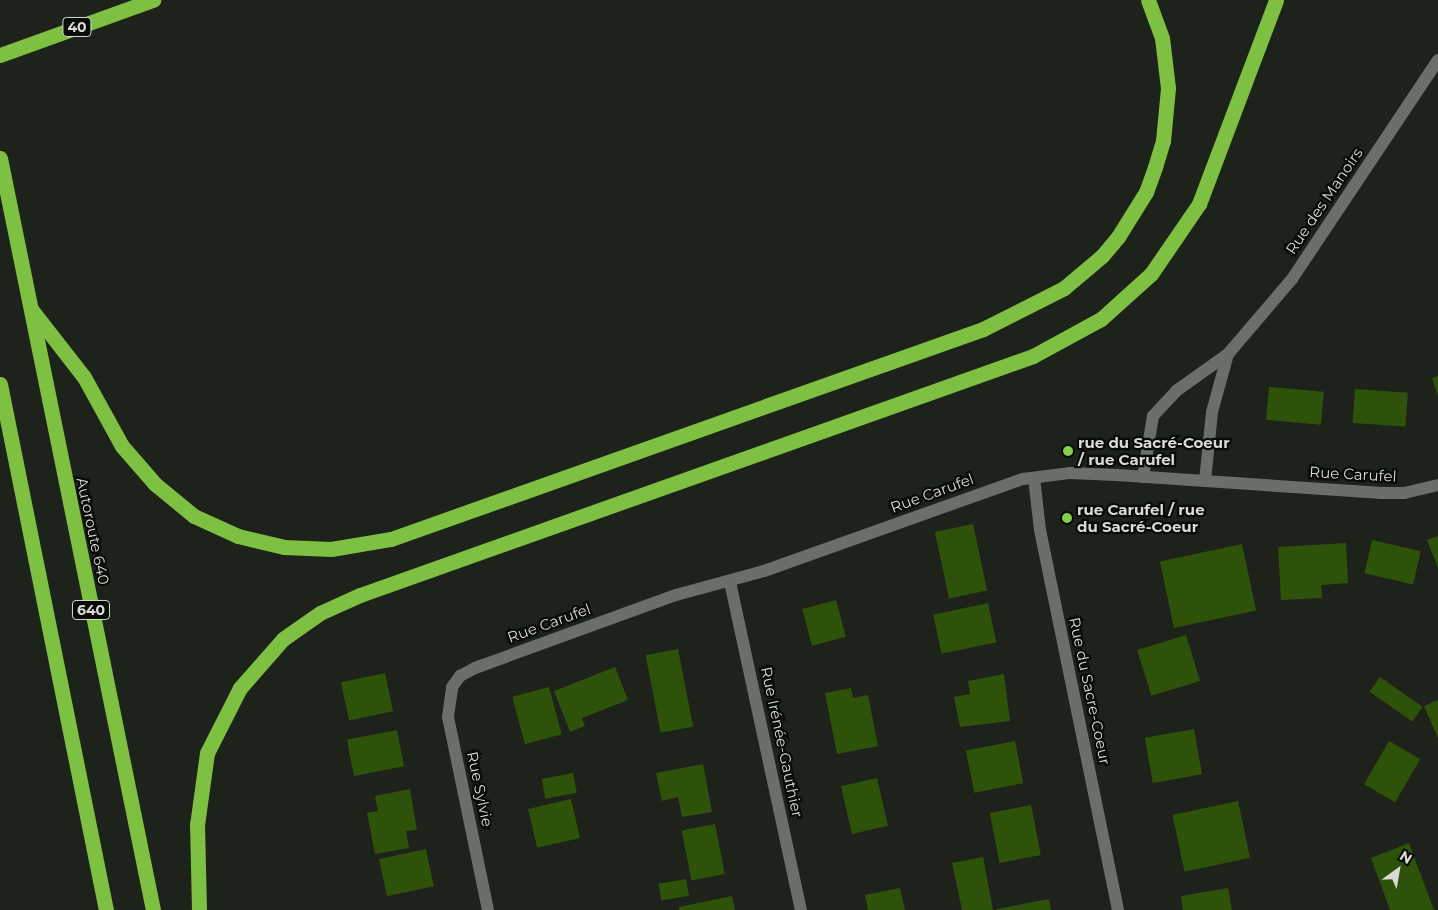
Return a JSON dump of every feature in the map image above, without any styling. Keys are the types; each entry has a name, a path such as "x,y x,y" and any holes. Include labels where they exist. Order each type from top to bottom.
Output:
{"highway":[{"name":"40","path":"0,55 154,0"},
{"path":"31,309 84,378 122,446 155,484 194,516 238,536 284,547 331,549 391,539 983,329 1064,288 1102,256 1118,237 1142,199 1155,166 1164,133 1168,88 1162,38 1148,0"},
{"path":"199,910 197,825 207,753 216,730 244,682 283,638 320,613 360,595 1026,359 1101,319 1151,274 1199,204 1276,0"},
{"name":"Autoroute 640","path":"0,158 153,910"},
{"path":"0,384 106,910"}],"street":[{"name":"Rue des Manoirs","path":"1142,477 1153,416 1176,391 1228,354 1292,279 1438,60"},
{"name":"Rue des Manoirs","path":"1206,481 1212,412 1228,354"},
{"name":"Rue Carufel","path":"460,676 676,595 730,582 996,487 1034,478 1069,473 1382,493 1404,493 1438,485"},
{"name":"Rue du Sacre-Coeur","path":"1034,478 1040,530 1118,910"},
{"name":"Rue Irénée-Gauthier","path":"730,582 801,910"},
{"name":"Rue Sylvie","path":"460,676 449,696 448,717 488,910"}],"building":[{"path":"1438,376 1438,396 1432,378"},
{"path":"1269,387 1324,392 1321,425 1266,420"},
{"path":"1355,389 1408,393 1405,427 1353,423"},
{"path":"973,524 987,591 949,599 935,532"},
{"path":"1438,536 1438,568 1427,540"},
{"path":"1372,540 1421,551 1413,584 1364,573"},
{"path":"1346,543 1348,583 1321,585 1322,598 1281,600 1278,547"},
{"path":"1242,544 1256,611 1174,628 1160,561"},
{"path":"836,600 846,637 812,646 802,609"},
{"path":"988,603 996,642 942,654 933,615"},
{"path":"1186,635 1200,681 1151,696 1137,650"},
{"path":"678,649 693,727 661,733 646,655"},
{"path":"615,667 628,700 582,718 585,726 570,732 554,691"},
{"path":"385,673 393,711 349,721 341,682"},
{"path":"1004,674 1010,721 960,727 954,697 970,694 968,681"},
{"path":"1380,677 1423,707 1412,722 1370,692"},
{"path":"549,687 562,734 525,744 512,697"},
{"path":"851,688 853,698 868,695 878,746 837,754 825,693"},
{"path":"1438,700 1438,738 1424,706"},
{"path":"1194,729 1202,774 1153,783 1145,738"},
{"path":"397,730 404,766 354,776 347,740"},
{"path":"1015,741 1023,783 974,793 966,751"},
{"path":"1389,741 1420,759 1395,802 1364,784"},
{"path":"703,764 712,812 682,817 678,797 662,801 656,773"},
{"path":"573,773 577,793 545,799 542,779"},
{"path":"877,778 888,826 852,834 841,786"},
{"path":"410,789 417,830 406,831 409,848 375,854 367,813 378,811 375,796"},
{"path":"571,799 580,838 537,848 528,809"},
{"path":"1238,801 1250,858 1185,872 1172,815"},
{"path":"1031,805 1041,855 1000,863 990,813"},
{"path":"715,824 725,874 691,881 682,830"},
{"path":"1409,843 1434,910 1390,910 1371,858"},
{"path":"426,849 434,886 387,896 379,859"},
{"path":"983,857 993,910 962,910 952,863"},
{"path":"686,879 689,896 661,901 658,884"},
{"path":"900,888 905,910 868,910 865,895"},
{"path":"1228,888 1232,910 1183,910 1181,896"},
{"path":"732,896 735,910 679,910 679,907"},
{"path":"1049,899 1051,910 997,910 997,909"}],"place":[{"name":"rue du Sacré-Coeur / rue Carufel","path":"1068,451"},
{"name":"rue Carufel / rue du Sacré-Coeur","path":"1067,518"}]}
